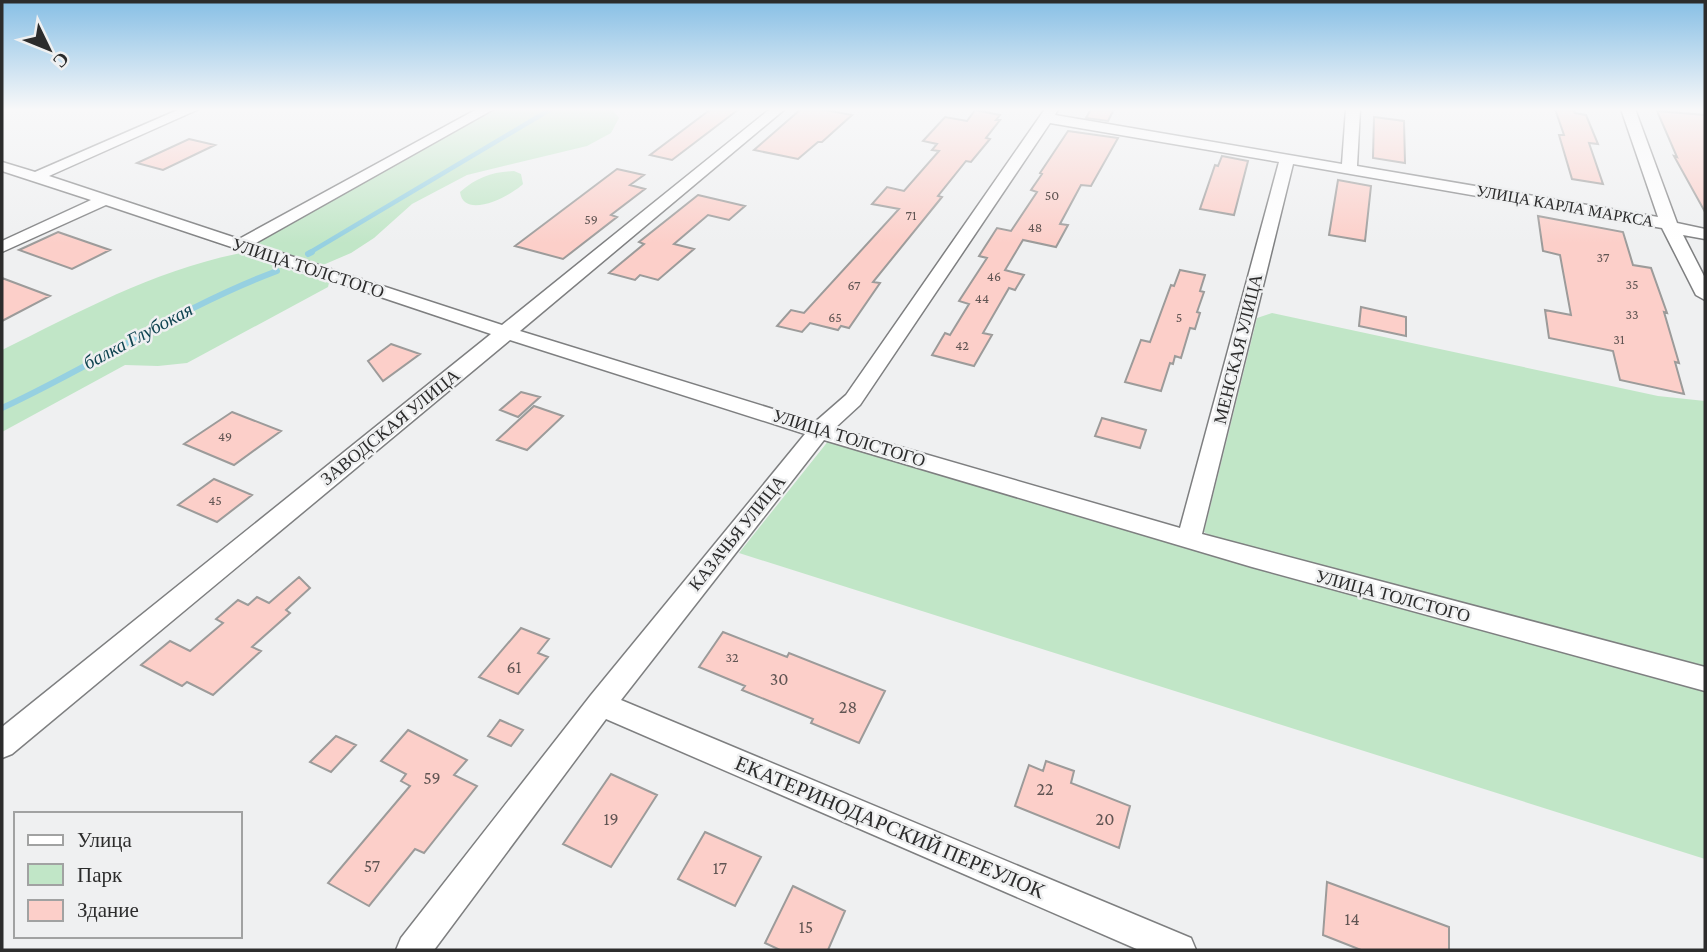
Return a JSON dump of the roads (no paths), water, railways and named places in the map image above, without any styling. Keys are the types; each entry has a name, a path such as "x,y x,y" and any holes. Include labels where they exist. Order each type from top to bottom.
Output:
{"street":[{"path":"2,184 84,153"},
{"path":"240,245 408,153"},
{"name":"ЗАВОДСКАЯ УЛИЦА","path":"2,746 725,153"},
{"name":"КАЗАЧЬЯ УЛИЦА","path":"413,950 601,704 820,430 853,400 1023,153"},
{"name":"УЛИЦА КАРЛА МАРКСА","path":"1258,153 1705,234"},
{"path":"1349,170 1350,153"},
{"path":"1644,153 1670,226 1705,295"},
{"name":"МЕНСКАЯ УЛИЦА","path":"1189,540 1287,159"},
{"name":"УЛИЦА ТОЛСТОГО","path":"2,166 505,332 820,430 1189,540 1705,679"},
{"path":"2,247 104,200"},
{"name":"ЕКАТЕРИНОДАРСКИЙ ПЕРЕУЛОК","path":"601,704 1179,950"}],"waterway":[{"name":"балка Глубокая","path":"309,253 476,153"},
{"name":"балка Глубокая","path":"308,254 312,252"},
{"name":"балка Глубокая","path":"2,408 172,319 241,285 277,271"}]}
